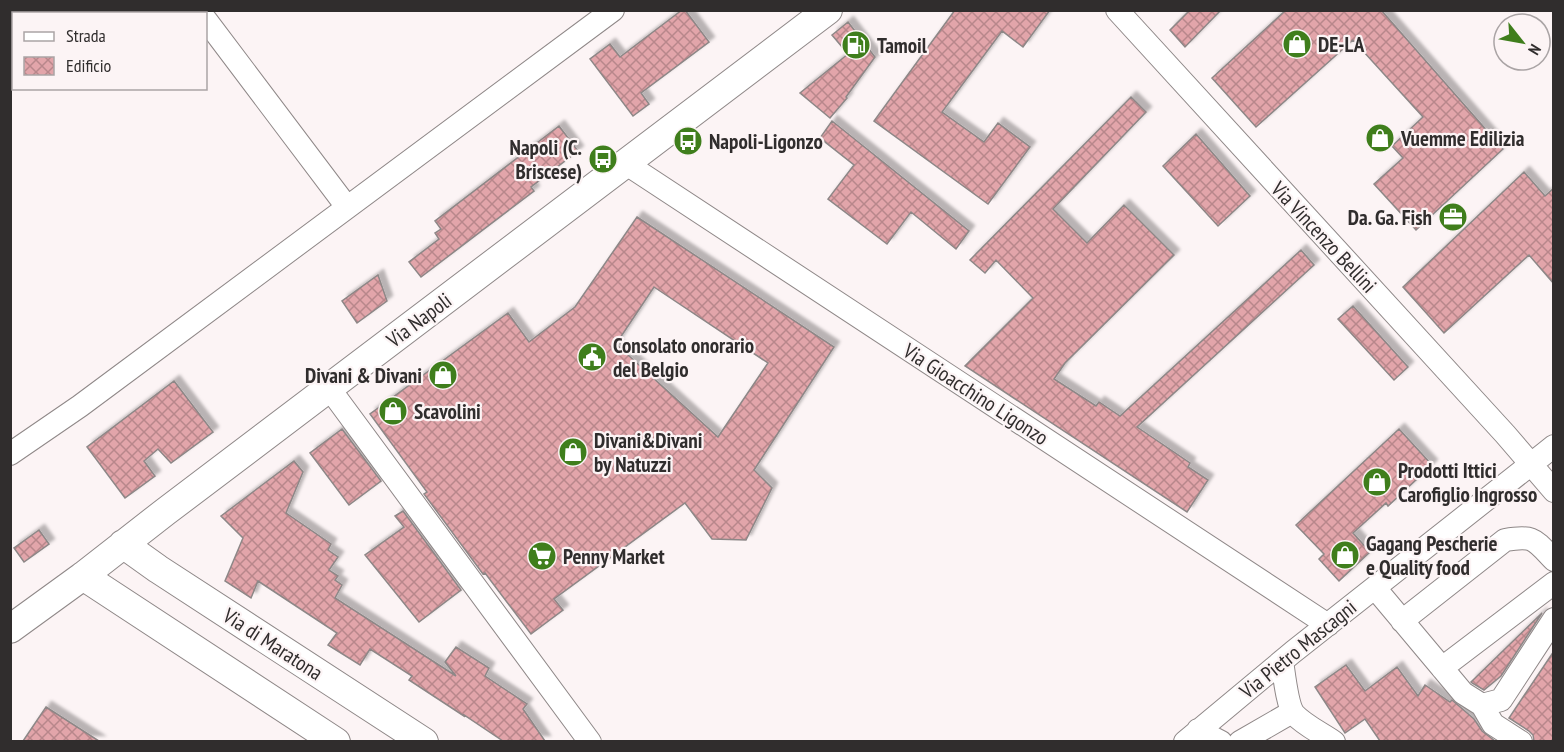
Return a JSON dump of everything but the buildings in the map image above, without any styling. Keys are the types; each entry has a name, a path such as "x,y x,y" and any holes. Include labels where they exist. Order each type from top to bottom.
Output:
{"main road":[{"name":"Via Napoli","path":"10,629 828,10"},
{"name":"Via di Maratona","path":"123,544 424,741"},
{"path":"83,576 336,741"}],"street":[{"path":"10,454 80,406 613,10"},
{"name":"Via Vincenzo Bellini","path":"1117,10 1554,491"},
{"path":"207,21 347,207"},
{"name":"Via Gioacchino Ligonzo","path":"625,164 1328,625"},
{"path":"329,388 590,741"},
{"name":"Via Pietro Mascagni","path":"1192,736 1282,661 1554,446"},
{"path":"1402,621 1505,540 1524,537 1537,542 1554,560"},
{"path":"1442,668 1554,583"},
{"path":"1375,588 1463,693 1482,705 1494,724 1521,741"},
{"path":"1482,705 1501,700 1554,619"},
{"path":"1282,661 1292,712 1334,741"},
{"path":"1240,741 1292,712"},
{"path":"1192,736 1221,741"}],"place":[{"name":"DE-LA","path":"1297,44"},
{"name":"Tamoil","path":"856,45"},
{"name":"Vuemme Edilizia","path":"1380,138"},
{"name":"Napoli-Ligonzo","path":"688,141"},
{"name":"Napoli (C. Briscese)","path":"603,159"},
{"name":"Da. Ga. Fish","path":"1453,217"},
{"name":"Consolato onorario del Belgio","path":"592,357"},
{"name":"Divani & Divani","path":"443,375"},
{"name":"Scavolini","path":"393,411"},
{"name":"Divani&Divani by Natuzzi","path":"573,452"},
{"name":"Prodotti Ittici Carofiglio Ingrosso","path":"1377,482"},
{"name":"Gagang Pescherie e Quality food","path":"1345,555"},
{"name":"Penny Market","path":"542,556"}]}
